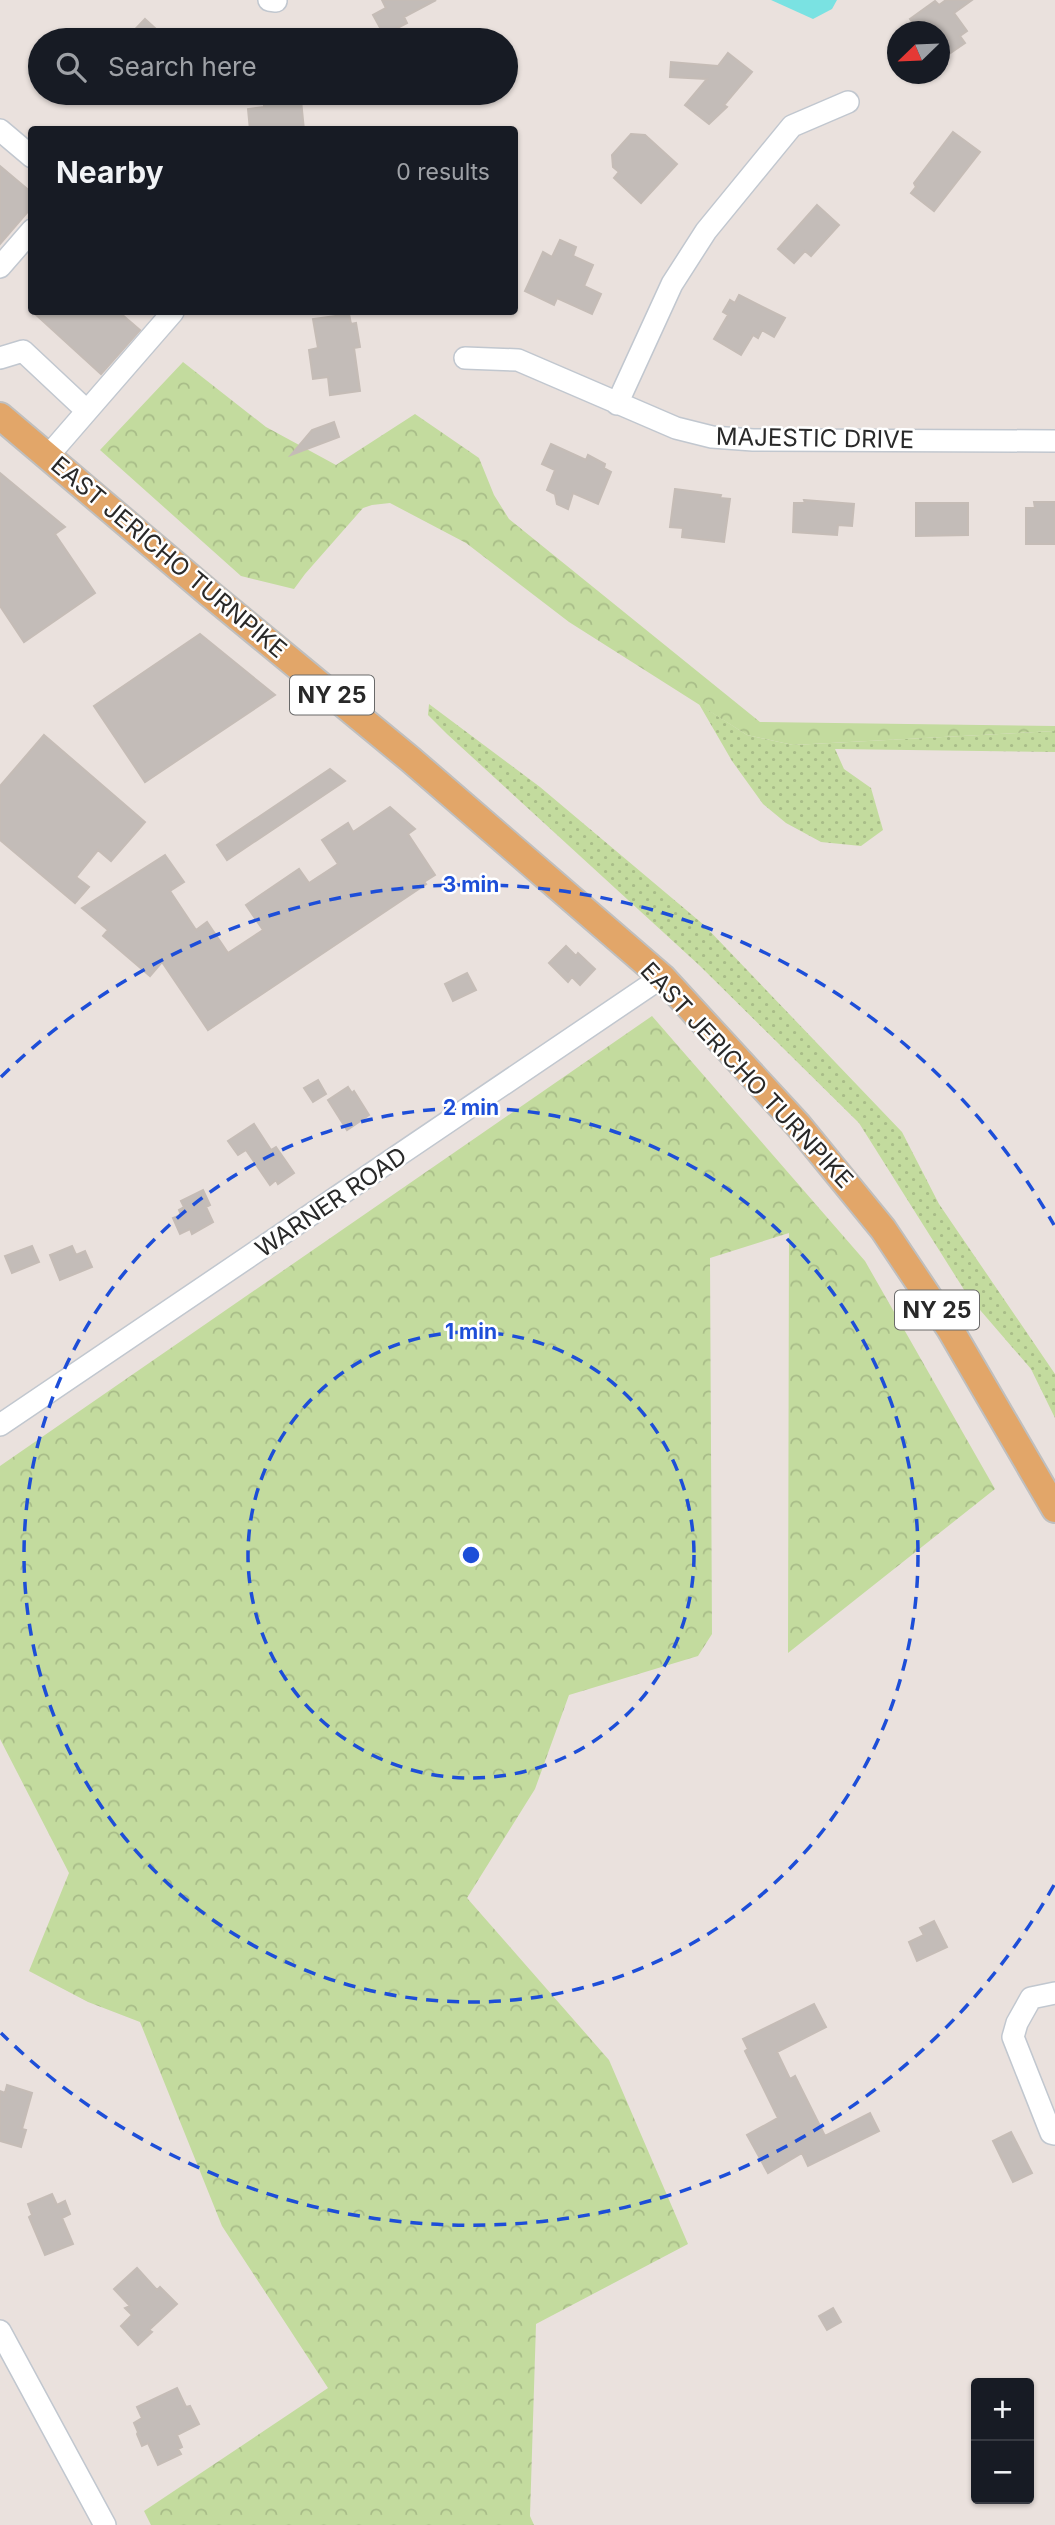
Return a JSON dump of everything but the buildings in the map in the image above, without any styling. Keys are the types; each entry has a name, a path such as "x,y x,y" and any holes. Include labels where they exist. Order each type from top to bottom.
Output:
{"main road":[{"name":"EAST JERICHO TURNPIKE","path":"0,416 410,760 662,977 798,1125 883,1228 950,1329 1055,1509"}],"street":[{"path":"617,404 672,284 706,231 792,126 848,102"},
{"path":"0,130 28,154"},
{"path":"0,267 28,235"},
{"path":"48,456 170,315"},
{"path":"0,358 23,351 86,411"},
{"name":"MAJESTIC DRIVE","path":"465,358 517,360 676,428 712,437 753,440 1055,441"},
{"name":"WARNER ROAD","path":"0,1425 662,977"},
{"path":"1055,1993 1031,1998 1017,2023 1013,2037 1051,2133 1055,2134"},
{"path":"0,2331 105,2525"}],"green space":[{"path":"183,362 266,427 336,465 415,414 479,458 494,495 509,519 760,722 1055,726 1055,731 793,745 747,735 569,622 466,543 390,503 363,508 294,589 241,576 100,450"},
{"path":"429,704 540,787 704,925 902,1132 939,1204 1055,1374 1055,1418 1031,1369 968,1296 859,1123 699,965 447,734 428,715"},
{"path":"699,704 747,735 793,745 1055,731 1055,752 835,749 844,769 871,788 883,830 861,846 821,842 786,823 763,804 732,761"},
{"path":"652,1016 865,1261 995,1489 788,1653 789,1233 710,1258 712,1634 698,1656 569,1695 535,1789 467,1898 609,2060 688,2244 536,2324 530,2516 534,2525 151,2525 144,2511 328,2388 222,2226 140,2022 88,2002 29,1971 69,1873 0,1739 0,1466"}],"water":[{"path":"771,0 837,0 832,9 813,19"}]}
